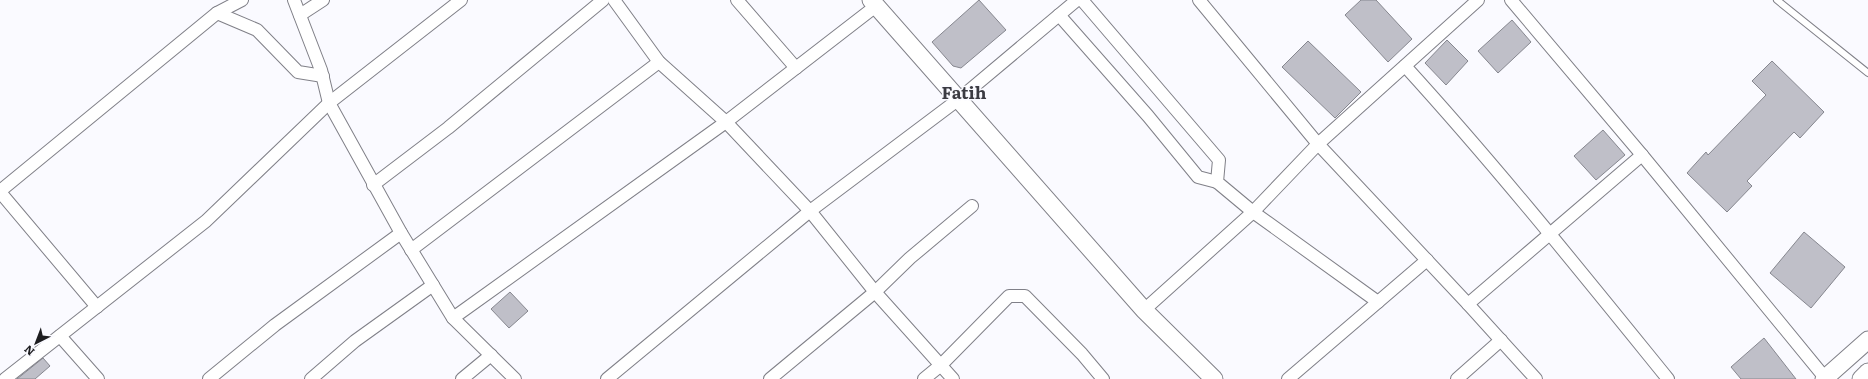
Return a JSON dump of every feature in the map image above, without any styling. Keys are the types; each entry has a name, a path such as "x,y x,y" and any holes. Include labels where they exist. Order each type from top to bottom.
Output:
{"street":[{"path":"97,307 0,191 217,13 242,0"},
{"path":"294,0 323,76 329,103 373,185 453,318 515,379"},
{"path":"300,16 323,0"},
{"path":"5,379 206,221 329,103 461,0"},
{"path":"373,185 448,128 602,0"},
{"path":"614,0 659,62 726,122 810,211 875,292 953,379"},
{"path":"737,0 796,68"},
{"path":"607,379 810,211 959,99 1077,0"},
{"path":"1082,0 1219,160 1217,182"},
{"path":"1199,0 1318,144 1536,379"},
{"path":"1144,310 1253,212 1318,144 1478,0"},
{"path":"1510,0 1642,155 1825,379 1868,340"},
{"path":"453,318 726,122 796,68 873,3 1144,310 1214,379"},
{"path":"217,13 257,30 298,72 323,76"},
{"path":"1059,15 1148,116 1198,177 1217,182 1253,212 1378,302"},
{"path":"411,250 659,62"},
{"path":"1405,66 1445,110 1551,234 1668,379"},
{"path":"1468,304 1642,155"},
{"path":"770,379 875,292 910,258 972,206"},
{"path":"209,379 275,325 401,233"},
{"path":"1288,379 1427,260"},
{"path":"311,379 355,341 433,285"},
{"path":"924,379 941,365 1009,296 1015,295 1025,296 1082,354 1103,379"},
{"path":"60,336 98,379"},
{"path":"1464,377 1500,340"},
{"path":"462,379 491,355"},
{"path":"1861,379 1868,372"}],"lane":[{"path":"1777,0 1868,73"}],"building":[{"path":"979,0 1006,30 961,68 953,66 932,42"},
{"path":"1361,0 1376,0 1412,39 1388,62 1345,15"},
{"path":"1512,20 1531,42 1498,73 1478,51"},
{"path":"1447,40 1468,61 1446,85 1425,63"},
{"path":"1308,41 1361,92 1335,118 1282,67"},
{"path":"1772,61 1824,112 1800,138 1794,132 1747,181 1752,186 1727,212 1687,173 1706,152 1708,155 1766,95 1752,81"},
{"path":"1603,130 1625,155 1596,180 1574,156"},
{"path":"1804,232 1845,267 1811,308 1770,273"},
{"path":"510,292 528,311 509,328 491,309"},
{"path":"1764,338 1796,379 1741,379 1731,367"},
{"path":"43,358 50,366 35,379 17,379"}],"district":[{"name":"Fatih","path":"964,91"}]}
